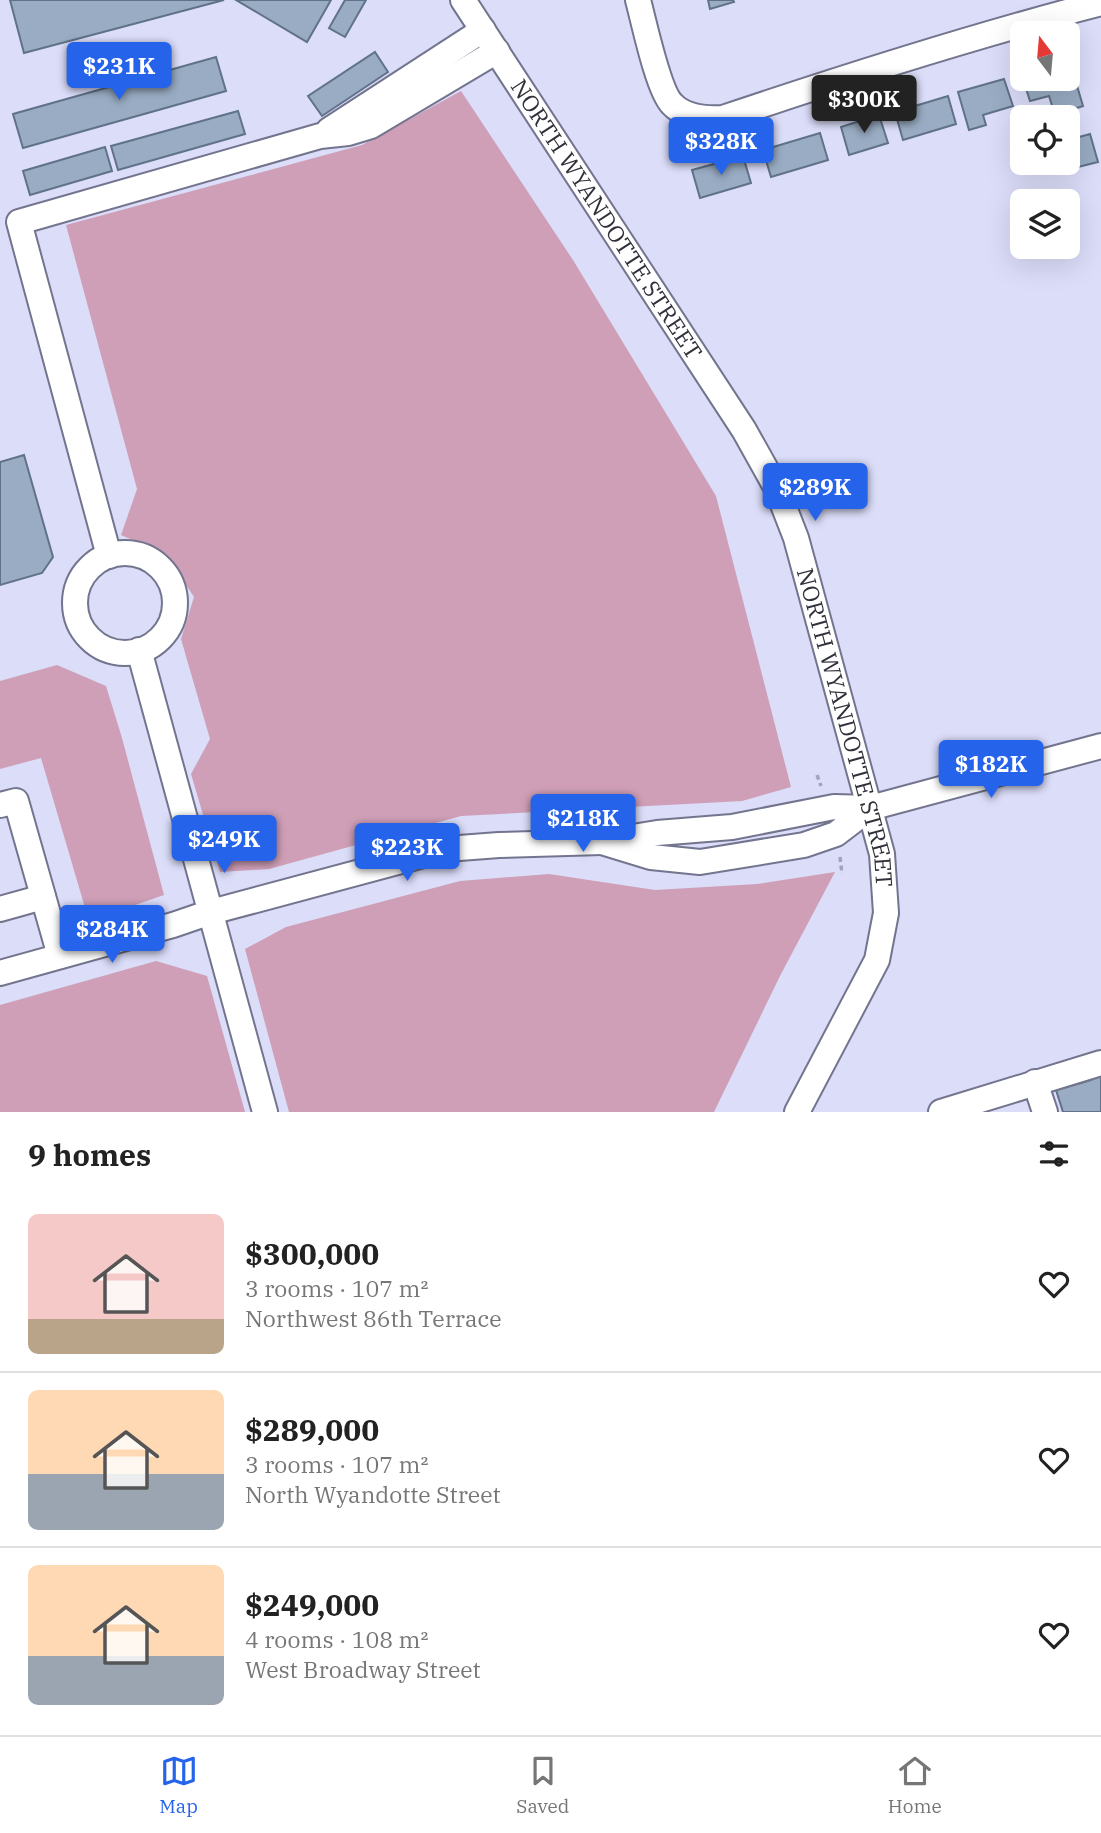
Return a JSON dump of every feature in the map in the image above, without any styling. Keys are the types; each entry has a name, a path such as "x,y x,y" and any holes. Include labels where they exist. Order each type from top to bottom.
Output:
{"street":[{"name":"NORTH WYANDOTTE STREET","path":"463,0 744,430 777,489 796,538 882,854 886,913 877,960 797,1112"},
{"path":"639,0 664,90 672,104 687,114 706,119 723,118 886,64 1008,27 1101,3"},
{"path":"109,556 19,222 320,136 371,126 490,41"},
{"path":"122,553 148,558 159,565 173,588 174,613 169,626 162,637 139,650 117,652 96,643 77,616 79,584 91,567 109,556 122,553"},
{"path":"139,650 265,1112"},
{"path":"0,973 211,912 446,849 602,842 657,833 732,827 834,807 870,808 1101,746"},
{"path":"0,805 16,801 60,956"},
{"path":"0,909 43,897"},
{"path":"950,1110 1101,1063"},
{"path":"1035,1082 1045,1112"}],"shaded area":[{"path":"461,91 573,260 716,496 791,787 742,801 461,816 269,869 220,872 191,774 210,739 181,639 194,597 167,555 121,535 137,489 66,225 362,145"},
{"path":"57,665 106,686 164,895 88,918 41,758 0,769 0,681"},
{"path":"835,872 780,976 714,1112 289,1112 245,949 286,927 460,881 549,874 655,890 757,884"},
{"path":"156,961 207,976 245,1112 0,1112 0,1005"}],"building":[{"path":"10,0 224,0 24,53"},
{"path":"236,0 331,0 307,42"},
{"path":"345,0 366,0 345,37 329,28"},
{"path":"708,0 733,0 734,2 710,9"},
{"path":"375,52 388,72 322,116 308,96"},
{"path":"216,57 226,91 23,148 13,114"},
{"path":"1004,79 1013,105 983,115 986,125 969,130 958,92"},
{"path":"1027,91 1079,91 1083,106 1052,105 1049,96 1030,101"},
{"path":"948,96 956,124 903,140 895,112"},
{"path":"238,111 245,134 118,170 111,146"},
{"path":"879,115 888,143 849,155 841,127"},
{"path":"820,133 828,160 771,177 763,150"},
{"path":"1090,134 1098,162 1080,166 1080,137"},
{"path":"105,147 112,171 30,195 23,171"},
{"path":"743,156 751,183 700,198 692,170"},
{"path":"24,455 53,557 42,573 0,585 0,462"},
{"path":"1101,1067 1101,1112 1063,1112 1056,1090 1091,1080 1088,1071"}]}
